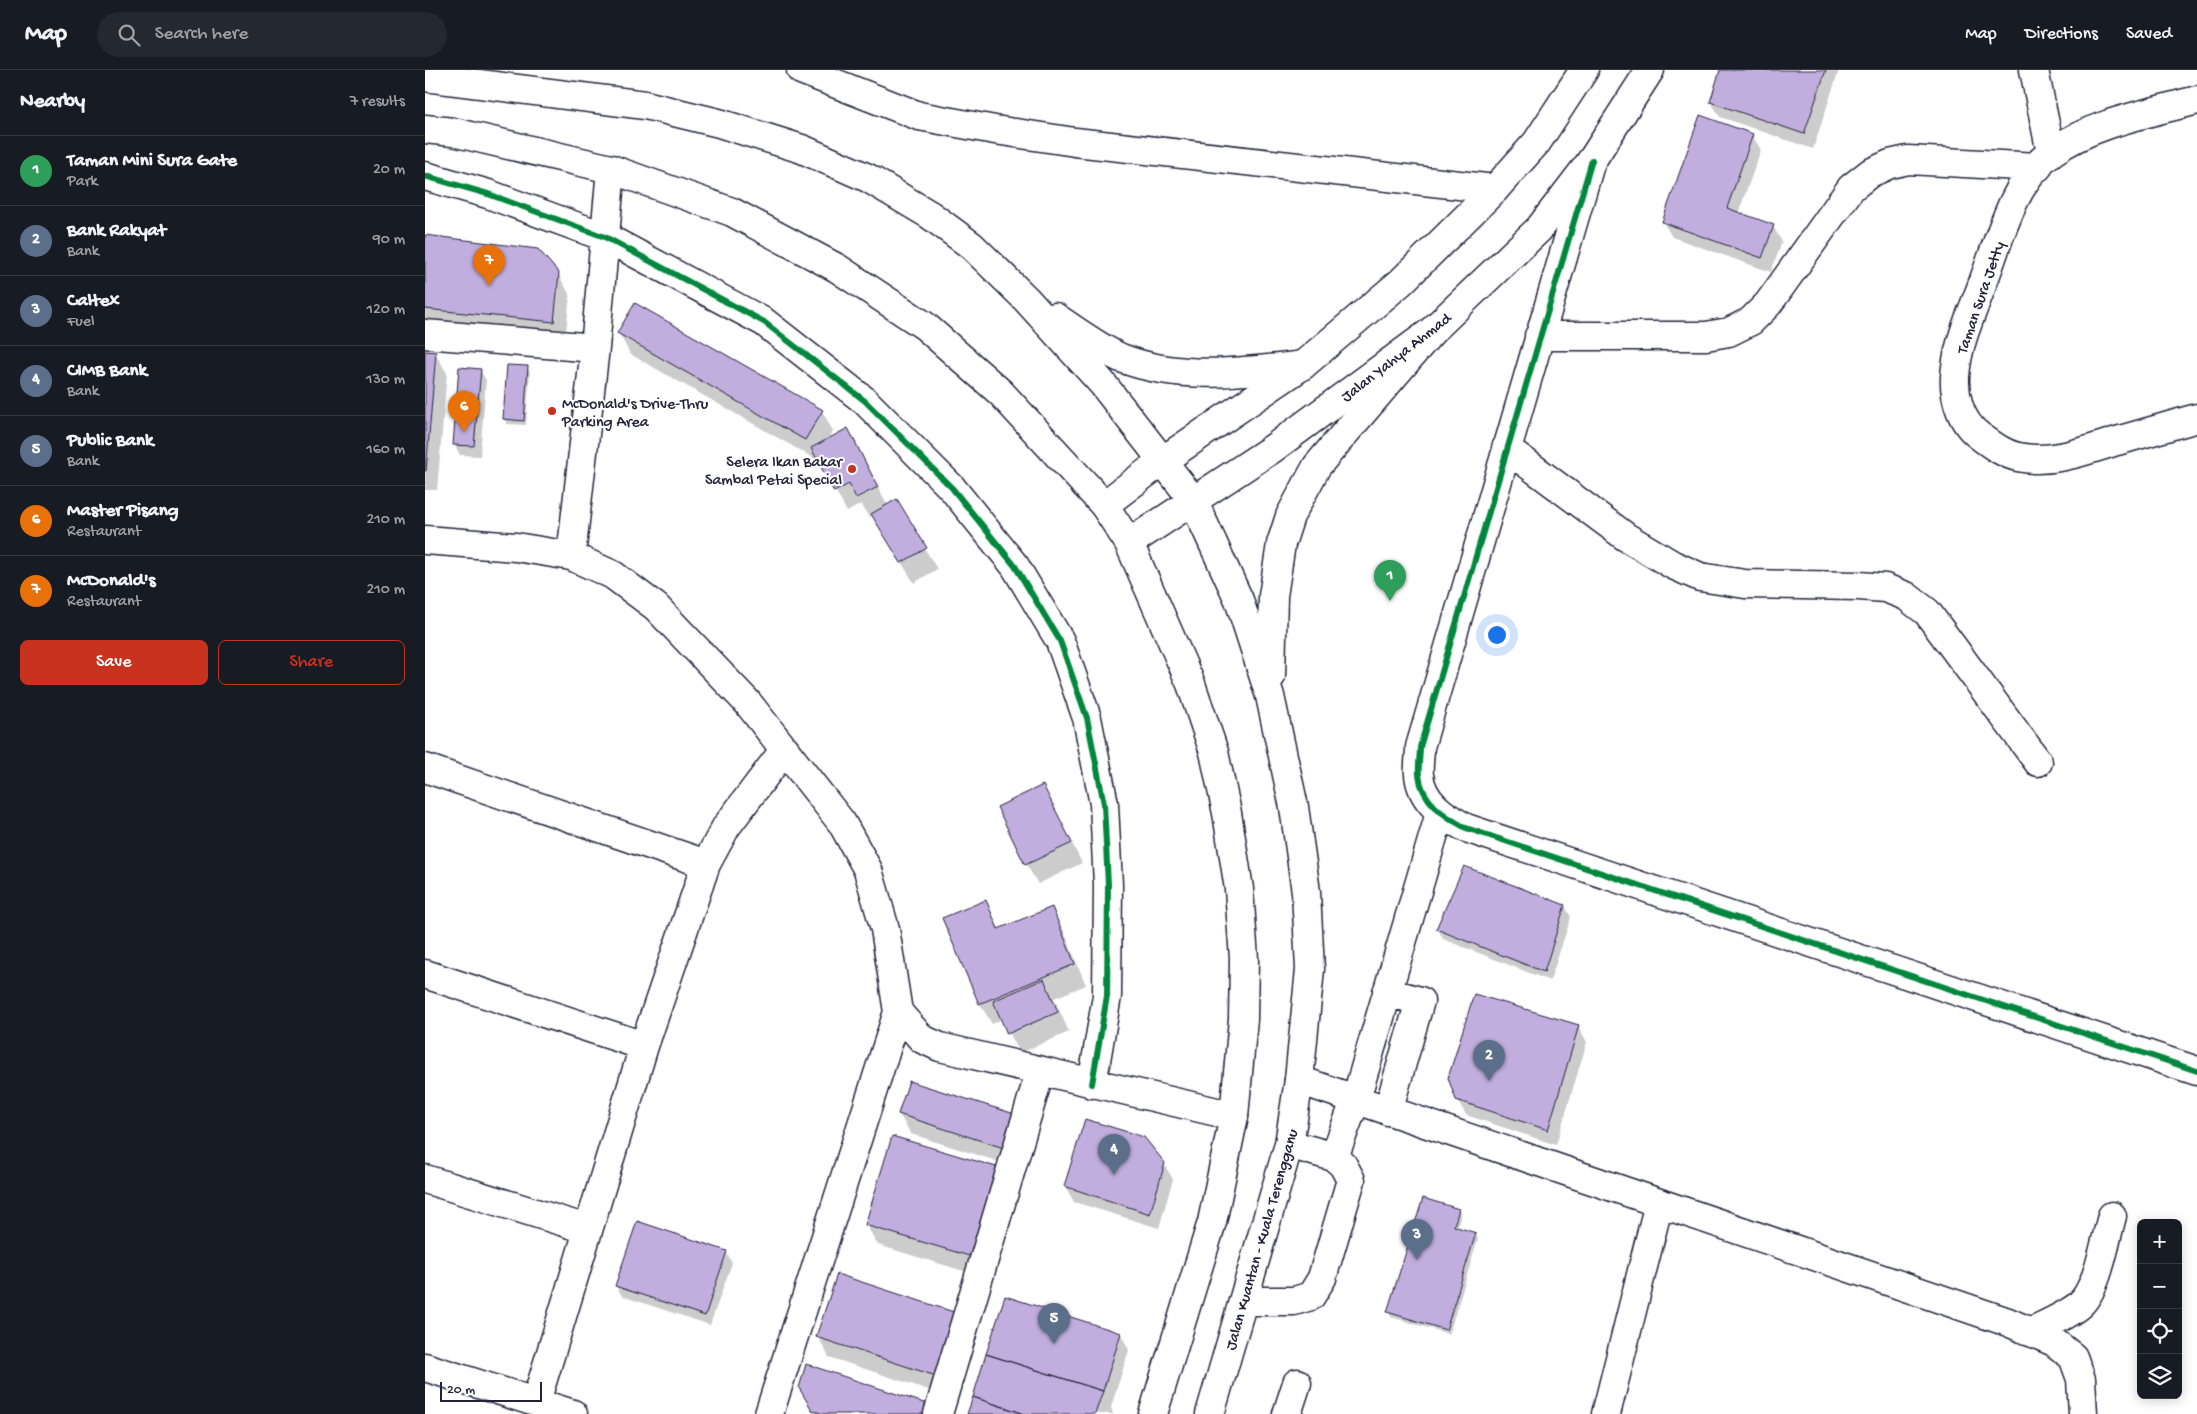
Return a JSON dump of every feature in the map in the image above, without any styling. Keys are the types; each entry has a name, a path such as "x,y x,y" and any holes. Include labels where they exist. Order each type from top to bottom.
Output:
{"main road":[{"path":"801,70 919,116 985,128 1075,142 1495,189"},
{"path":"1104,505 1162,461 1303,364 1401,282 1495,189 1537,142 1584,70"},
{"name":"Jalan Yahya Ahmad","path":"1129,543 1272,449 1432,331 1539,229 1591,160 1650,70"},
{"path":"1539,336 1705,336 1729,332 1751,321 1768,304 1851,188 1870,173 1890,164 1908,160 2044,160 2034,70"},
{"name":"Jalan Kuantan - Kuala Terengganu","path":"425,77 645,105 719,123 802,149 869,178 930,215 972,246 1026,300 1102,383 1193,500 1239,600 1270,696 1294,807 1306,892 1310,969 1299,1080 1289,1144 1245,1301 1210,1414"},
{"name":"Taman Sura Jetty","path":"2197,100 2087,132 2044,160 2027,178 2010,211 1961,342 1956,367 1956,390 1960,412 1973,432 1996,448 2017,457 2047,459 2076,453 2197,418"},
{"path":"425,129 453,132 611,169 732,212 837,268 925,326 1001,393 1104,505 1129,543 1191,684 1214,752 1227,813 1239,889 1245,959 1243,1018 1234,1116 1212,1222 1153,1414"},
{"path":"1591,160 1420,747 1419,776 1427,796 1440,813 1466,828 2197,1071"},
{"path":"571,556 595,348 611,169"},
{"path":"425,176 488,194 605,237 764,322 865,401 952,488 1015,566 1060,642 1087,718 1104,804 1108,885 1107,996 1092,1084"},
{"path":"1026,300 1120,358 1157,368 1226,374 1303,364"},
{"path":"1270,696 1273,596 1281,544 1290,516 1317,466 1432,331"},
{"path":"425,334 595,348"},
{"path":"1507,448 1626,538 1673,565 1700,577 1745,584 1885,588 1906,596 1927,612 2038,762"},
{"path":"425,540 516,546 571,556 613,575 656,607 748,702 842,823 869,870 885,929 898,1012 769,1414"},
{"path":"536,1402 644,1046 706,864 726,828 785,750"},
{"path":"425,768 706,864"},
{"path":"1333,1157 1356,1099 1440,813"},
{"path":"425,974 644,1046"},
{"path":"1387,992 1420,1001 1388,1111"},
{"path":"898,1012 922,1040 940,1047 1234,1116"},
{"path":"938,1414 1040,1072"},
{"path":"1299,1080 2008,1322 2054,1342 2073,1357 2081,1379 2083,1414"},
{"path":"1245,1301 1294,1301 1311,1296 1322,1278 1351,1180 1343,1165 1333,1157 1289,1144"},
{"path":"425,1179 587,1229"},
{"path":"1606,1414 1659,1203"},
{"path":"2030,1332 2066,1314 2086,1297 2093,1281 2112,1216"},
{"path":"425,1368 573,1414"},
{"path":"1287,1414 1297,1383"}],"building":[{"path":"1720,70 1826,70 1804,134 1710,102"},
{"path":"1700,115 1753,134 1727,208 1774,225 1762,258 1662,222"},
{"path":"425,235 538,249 559,273 554,322 425,309"},
{"path":"635,303 823,410 805,440 617,333"},
{"path":"425,351 436,352 426,471 425,471"},
{"path":"507,365 528,366 524,421 503,419"},
{"path":"459,367 481,369 474,446 453,445"},
{"path":"848,428 878,487 856,498 849,484 834,492 811,448"},
{"path":"897,499 927,548 901,563 871,514"},
{"path":"1043,785 1072,843 1025,865 997,807"},
{"path":"1464,866 1565,905 1544,972 1436,929"},
{"path":"986,900 998,929 1052,907 1075,964 979,1004 942,918"},
{"path":"1044,979 1058,1012 1007,1034 993,1001"},
{"path":"1474,994 1579,1025 1548,1130 1456,1100 1448,1078"},
{"path":"909,1081 1018,1115 1007,1149 898,1114"},
{"path":"1085,1119 1144,1137 1165,1163 1150,1214 1064,1186"},
{"path":"892,1136 1003,1169 976,1258 865,1225"},
{"path":"1423,1198 1459,1209 1454,1226 1476,1233 1446,1330 1387,1312"},
{"path":"637,1221 727,1251 705,1316 615,1286"},
{"path":"837,1274 960,1314 939,1377 816,1337"},
{"path":"1005,1296 1121,1333 1103,1391 986,1354"},
{"path":"986,1354 1103,1391 1095,1414 1025,1414 973,1397"},
{"path":"806,1364 933,1406 931,1414 823,1414 812,1410 799,1388"},
{"path":"973,1397 1025,1414 967,1414"}],"cycle path":[{"path":"1592,160 1420,747 1419,775 1421,785 1429,800 1442,813 1466,828 2197,1071"},
{"path":"425,176 488,194 605,237 764,322 865,401 952,488 1015,566 1060,641 1087,718 1104,804 1108,885 1107,996 1092,1084"}],"place":[{"name":"McDonald's","path":"489,286"},
{"name":"McDonald's Drive-Thru Parking Area","path":"552,411"},
{"name":"Master Pisang","path":"464,432"},
{"name":"Selera Ikan Bakar Sambal Petai Special","path":"852,469"},
{"name":"Taman Mini Sura Gate","path":"1390,601"},
{"name":"Bank Rakyat","path":"1489,1081"},
{"name":"CIMB Bank","path":"1114,1175"},
{"name":"Caltex","path":"1417,1260"},
{"name":"Public Bank","path":"1054,1344"}]}
